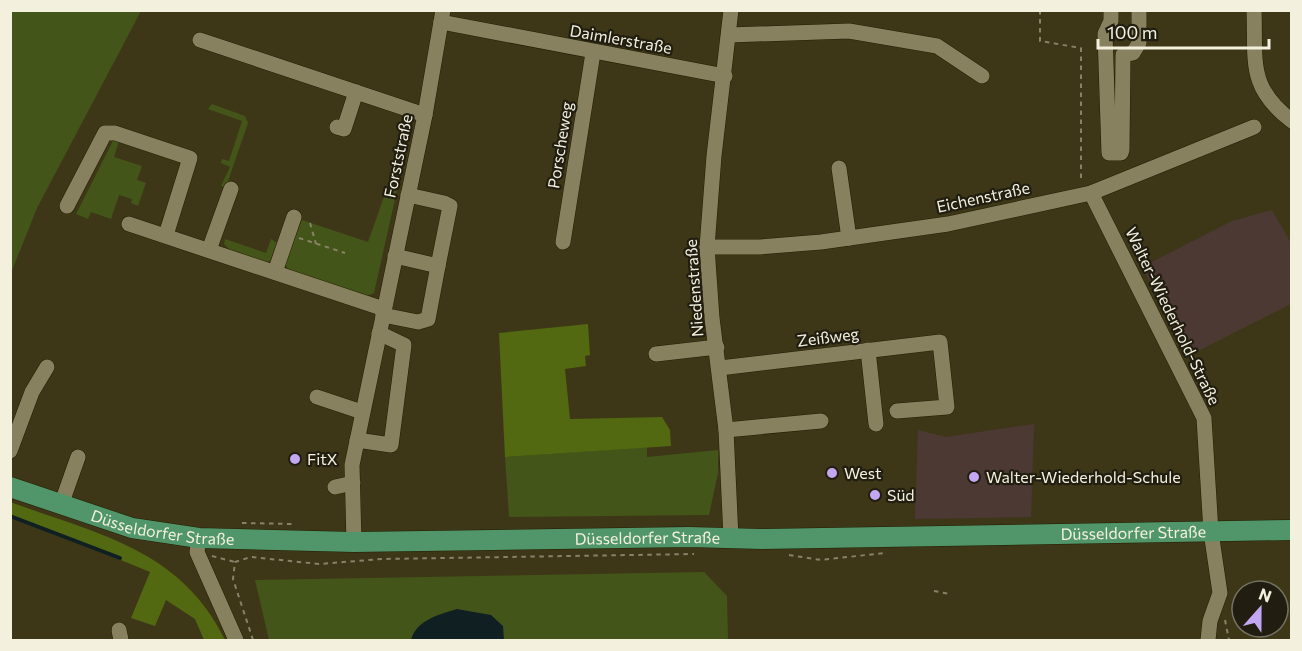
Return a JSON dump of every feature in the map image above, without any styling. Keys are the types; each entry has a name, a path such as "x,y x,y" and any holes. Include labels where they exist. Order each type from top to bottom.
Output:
{"main road":[{"name":"Düsseldorfer Straße","path":"10,487 132,528 199,538 354,542 1292,530"}],"street":[{"name":"Niedenstraße","path":"731,10 714,156 707,247 726,430 731,538"},
{"path":"1111,10 1111,21 1105,34 1109,153 1121,153 1122,150 1123,55 1133,53 1139,43 1139,10"},
{"path":"1254,10 1257,76 1260,87 1268,101 1292,121"},
{"name":"Daimlerstraße","path":"442,16 593,53 725,76"},
{"name":"Forststraße","path":"354,542 353,483 357,440 425,115 442,16"},
{"path":"729,35 849,31 937,46 982,76"},
{"path":"200,40 425,115"},
{"name":"Porscheweg","path":"563,242 593,53"},
{"path":"337,127 344,129 356,92"},
{"name":"Eichenstraße","path":"707,247 760,247 849,238 948,224 1086,190 1254,127"},
{"path":"67,206 105,133 115,133 190,158 166,236"},
{"path":"839,168 849,238"},
{"path":"209,250 231,189"},
{"name":"Walter-Wiederhold-Straße","path":"1086,190 1204,418 1211,532 1220,593 1210,621 1208,640"},
{"path":"129,224 418,322 428,319 450,206 408,195"},
{"path":"274,272 282,238 294,217"},
{"path":"395,256 438,266"},
{"path":"357,440 391,446 404,345 379,333"},
{"name":"Zeißweg","path":"720,368 940,342 947,407 897,411"},
{"path":"656,354 717,347"},
{"path":"868,350 876,424"},
{"path":"10,451 32,392 47,367"},
{"path":"317,397 362,412"},
{"path":"726,430 821,421"},
{"path":"61,505 78,457"},
{"path":"335,487 353,483"},
{"path":"199,538 197,552 236,640"}],"path":[{"path":"1040,10 1040,41 1081,48 1086,190"},
{"path":"310,223 316,244"},
{"path":"282,238 316,244 345,253"},
{"path":"253,640 233,579 235,562 243,558 276,558 319,564 382,559 695,554"},
{"path":"934,591 950,594"}],"shaded area":[{"path":"1272,210 1291,243 1291,304 1188,356 1142,267 1232,221"},
{"name":"Walter-Wiederhold-Schule","path":"1034,424 1031,517 915,519 918,430 946,437"},
{"path":"457,609 491,615 503,626 504,640 411,640 423,623"}],"green space":[{"path":"11,10 141,11 37,208 11,273"},
{"path":"212,104 245,116 248,123 226,187 221,186 230,167 221,163 222,159 229,161 242,121 208,109"},
{"path":"114,139 119,141 114,157 142,166 137,180 146,183 138,206 131,203 132,199 119,195 111,219 91,212 88,219 76,214"},
{"path":"398,157 404,159 374,293 367,296 288,269 285,264 302,220 368,242"},
{"path":"225,239 266,253 271,239 277,243 270,261 266,262 229,249 224,244"},
{"path":"588,324 590,355 585,356 586,366 565,369 570,419 662,417 670,430 671,446 505,457 499,333"},
{"path":"647,447 647,457 718,450 718,473 709,515 509,517 505,457"},
{"path":"10,502 105,536 161,565 185,585 207,609 225,640 204,640 195,619 166,600 155,626 131,618 150,572 11,515"},
{"path":"704,572 727,596 728,640 269,640 255,580"}],"waterway":[{"path":"10,516 120,558"}],"place":[{"name":"FitX","path":"295,459"},
{"name":"West","path":"832,473"},
{"name":"Walter-Wiederhold-Schule","path":"974,477"},
{"name":"Süd","path":"875,495"}]}
